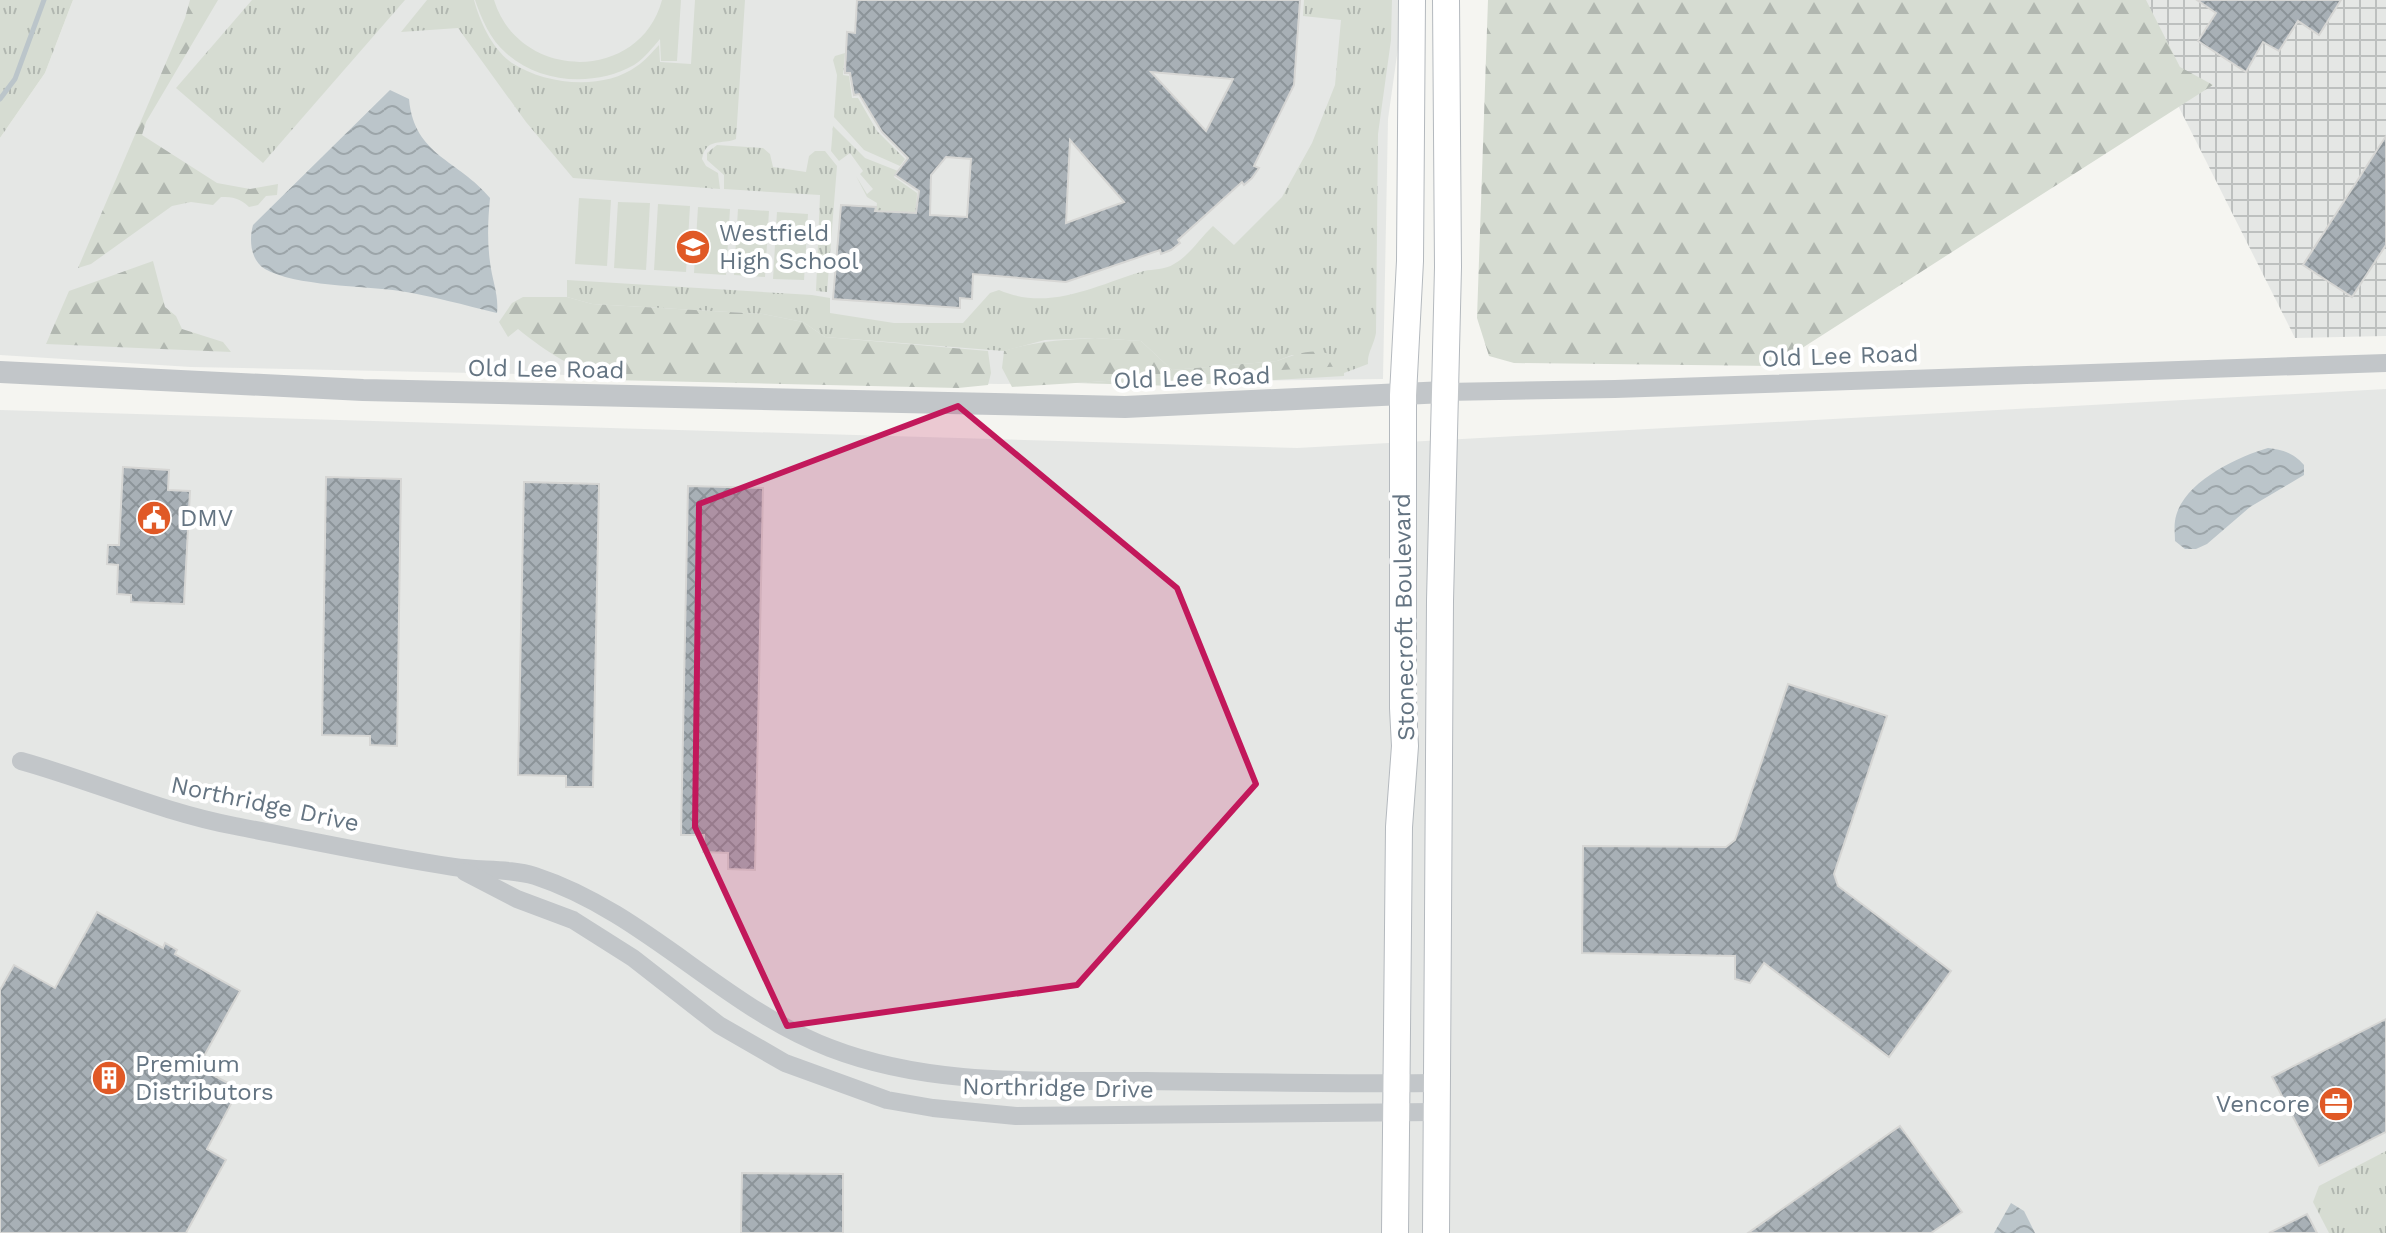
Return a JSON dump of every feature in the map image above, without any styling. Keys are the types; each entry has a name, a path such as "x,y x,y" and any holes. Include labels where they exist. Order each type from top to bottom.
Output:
{"main road":[{"name":"Stonecroft Boulevard","path":"1395,1233 1399,827 1405,746 1403,395 1410,261 1412,0"},
{"name":"Stonecroft Boulevard","path":"1436,1233 1441,539 1448,267 1446,0"}],"street":[{"name":"Old Lee Road","path":"0,372 363,390 1125,407 1445,392 2386,363"},
{"name":"Northridge Drive","path":"21,761 179,813 455,868 532,875 572,891 624,918 784,1027 831,1048 907,1071 987,1079 1436,1083"},
{"name":"Northridge Drive","path":"455,868 517,899 573,920 633,958 719,1025 785,1063 887,1100 1016,1116 1436,1112"}],"highlighted area":[{"path":"958,406 1177,588 1256,784 1077,985 787,1026 695,827 699,504"}],"shaded area":[{"name":"Westfield High School","path":"73,0 1400,0 1399,41 1388,119 1383,379 999,384 191,367 0,355 0,138 45,73"},
{"path":"2125,0 2386,0 2386,336 2295,338"},
{"path":"2386,389 2386,1233 0,1233 0,410 1297,448"}],"green space":[{"path":"0,0 73,0 45,73 0,138"},
{"path":"190,0 218,0 146,122 142,135 217,183 250,189 278,184 277,195 266,196 258,205 249,207 236,199 221,197 213,205 191,202 172,206 91,264 78,268 185,18"},
{"path":"252,0 405,0 263,163 176,88"},
{"path":"427,0 474,0 488,34 498,50 512,63 541,76 591,82 623,74 640,64 659,45 660,62 691,64 695,0 745,0 736,139 707,147 702,159 706,166 718,173 720,189 573,178 526,122 458,28 401,32"},
{"path":"475,0 494,0 507,27 528,46 552,58 579,62 606,58 630,47 649,27 662,0 681,0 677,61 661,61 660,39 638,62 619,72 585,79 551,76 520,63 500,48 487,29"},
{"path":"1304,0 1392,0 1391,40 1378,134 1376,333 1368,364 1344,373 1344,376 1174,386 1077,383 1343,365 1292,355 1277,361 1172,370 1141,341 1095,338 1045,340 1004,351 825,337 803,322 763,314 592,304 567,297 567,280 812,295 830,298 830,313 894,323 963,323 990,293 999,290 1018,296 1055,297 1170,266 1185,256 1213,226 1234,245 1282,197 1312,143 1335,85 1341,20 1303,16"},
{"path":"1488,0 2146,0 2180,67 2213,85 1774,366 1514,363 1489,356 1477,318"},
{"path":"845,53 843,75 849,76 852,98 858,98 877,131 905,159 900,166 864,150 834,117 837,75 833,60 835,56"},
{"path":"833,126 865,158 898,171 894,177 917,193 916,213 876,211 877,203 867,197 856,176 867,194 873,189 860,174 863,171 850,153 839,161 831,151"},
{"path":"717,145 763,148 770,154 773,167 806,172 809,156 815,151 825,151 837,166 827,292 816,291 820,195 724,189 724,175 707,160 707,153"},
{"path":"579,198 611,200 607,266 575,264"},
{"path":"618,202 650,203 646,270 614,268"},
{"path":"658,204 690,206 686,272 654,270"},
{"path":"698,207 730,209 726,275 694,273"},
{"path":"738,209 769,211 765,277 734,275"},
{"path":"777,212 808,214 804,280 773,279"},
{"path":"153,261 165,307 176,316 182,329 223,342 231,352 46,344 69,291"},
{"path":"523,297 567,297 592,304 763,314 803,322 825,337 988,351 991,373 988,385 958,388 611,380 562,360 518,329 508,337 499,322 512,303"},
{"path":"1095,338 1141,341 1172,370 1277,361 1313,352 1329,354 1344,366 1012,387 1002,368 1004,351 1038,343"},
{"path":"2386,1151 2386,1233 2329,1233 2313,1202 2319,1186"}],"water":[{"path":"390,90 409,99 419,133 429,145 490,198 488,246 497,313 400,291 293,279 265,269 256,260 251,243 253,225"},
{"path":"2268,448 2296,458 2304,465 2304,475 2250,507 2207,544 2196,549 2185,549 2175,541 2175,521 2179,508 2198,484 2226,465"},
{"path":"2011,1203 2024,1211 2035,1233 1994,1233"}],"building":[{"path":"857,0 1300,0 1294,85 1254,166 1259,168 1252,178 1244,185 1242,182 1171,250 1161,254 1160,250 1066,282 973,274 972,299 960,298 960,308 833,299 841,205 916,213 919,191 895,175 908,158 882,132 859,94 854,95 850,73 845,73 847,32 855,33","holes":["1151,72 1233,79 1206,131","1070,140 1124,202 1066,223","946,157 971,159 967,217 930,215 931,175"]},
{"path":"2197,0 2341,0 2319,35 2298,21 2279,51 2263,42 2246,72 2198,41 2216,13"},
{"path":"2386,136 2386,245 2352,297 2303,265"},
{"name":"DMV","path":"123,467 169,470 168,490 190,491 184,604 131,602 131,595 117,594 118,565 107,564 108,545 119,545"},
{"path":"326,477 401,479 397,746 370,745 370,736 322,735"},
{"path":"524,482 599,484 593,787 566,787 566,776 518,775"},
{"path":"688,486 763,488 755,870 728,869 728,853 703,852 704,835 681,835"},
{"path":"1788,684 1887,716 1834,874 1838,886 1951,971 1889,1057 1764,963 1750,983 1735,979 1735,956 1582,953 1583,846 1726,847 1735,840"},
{"name":"Premium Distributors","path":"97,912 163,948 165,943 177,950 175,954 240,991 198,1067 239,1089 207,1149 226,1160 186,1233 0,1233 0,990 14,965 55,988"},
{"name":"Vencore","path":"2386,1019 2386,1132 2319,1166 2272,1077"},
{"path":"1900,1126 1962,1212 1931,1233 1748,1233"},
{"path":"742,1173 843,1174 843,1233 741,1233"},
{"path":"2307,1214 2317,1233 2269,1233"}],"waterway":[{"path":"0,99 15,79 44,0"}],"place":[{"name":"Westfield High School","path":"693,247"},
{"name":"DMV","path":"154,518"},
{"name":"Premium Distributors","path":"109,1078"},
{"name":"Vencore","path":"2336,1104"}]}
